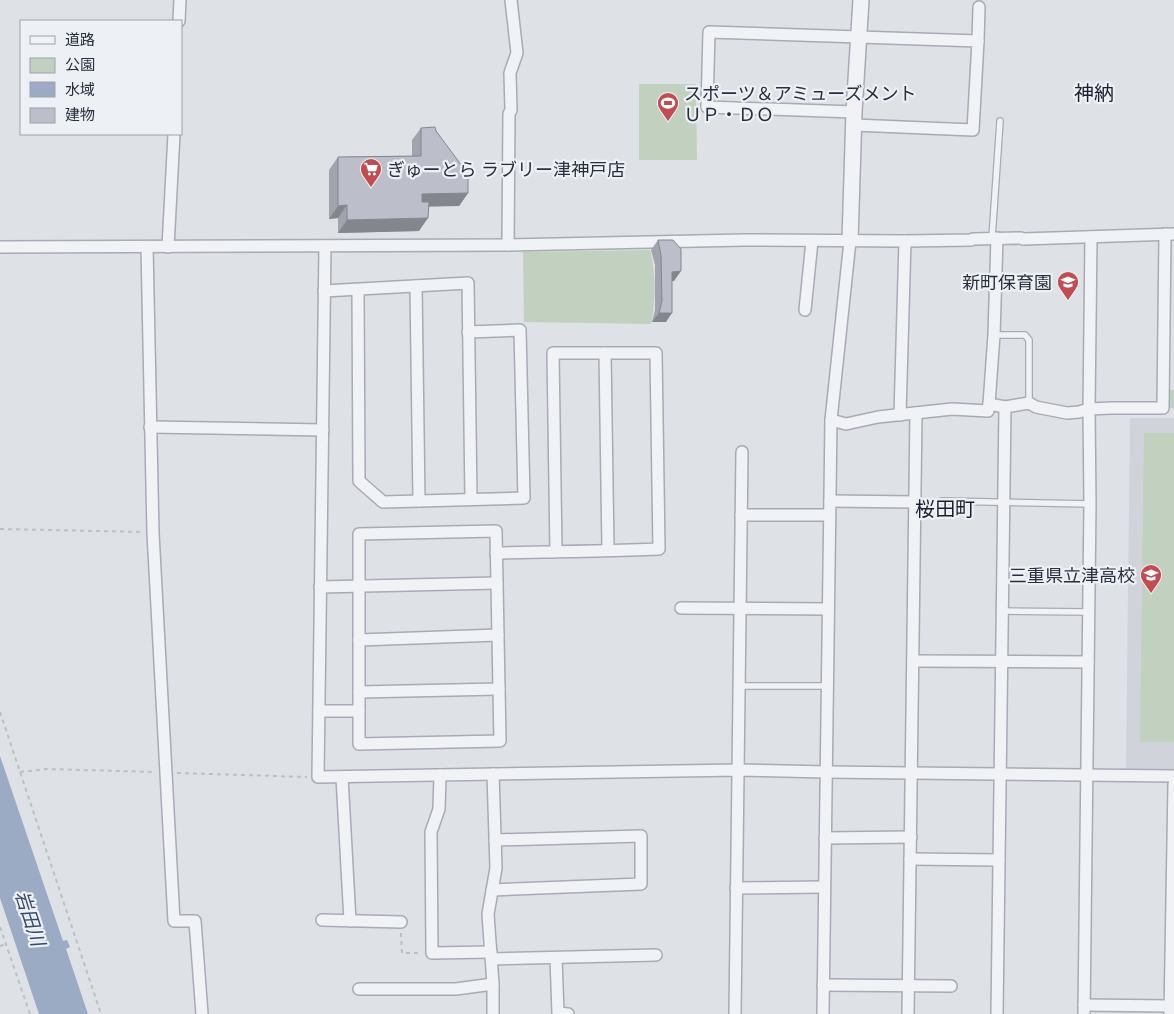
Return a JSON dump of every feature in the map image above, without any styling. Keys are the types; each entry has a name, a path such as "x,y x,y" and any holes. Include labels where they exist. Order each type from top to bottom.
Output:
{"street":[{"path":"179,20 180,0"},
{"path":"508,245 510,73 518,52 510,0"},
{"path":"822,1014 831,420 850,241 860,0"},
{"path":"978,41 709,32 707,107 973,130 978,41 979,7"},
{"path":"168,247 174,135"},
{"path":"0,247 904,241 1170,234 1169,383 1164,408 1089,409 1066,413 1036,407 1029,403 1005,407 989,404"},
{"path":"1091,237 1084,1009 1170,1010 1174,784"},
{"path":"831,420 846,424 878,417 952,409 988,411 994,335 994,238"},
{"path":"805,310 812,241"},
{"path":"900,414 904,241"},
{"path":"325,246 318,777 738,770 1174,776"},
{"path":"147,247 153,533 174,921 195,921 202,1014"},
{"path":"324,291 468,283 471,499"},
{"path":"416,286 419,501"},
{"path":"358,290 360,481 383,502 524,498 520,330 468,332"},
{"path":"496,553 556,552 659,549 656,353 553,353 556,552"},
{"path":"605,353 608,550"},
{"path":"997,1014 1005,407"},
{"path":"908,1014 916,413"},
{"path":"150,427 322,430"},
{"path":"735,1014 742,452"},
{"path":"830,501 915,502"},
{"path":"741,515 830,515"},
{"path":"496,531 497,583 500,741 360,744 359,534 496,531"},
{"path":"320,587 497,583"},
{"path":"681,608 828,609"},
{"path":"359,640 498,635"},
{"path":"913,661 1088,662"},
{"path":"359,692 499,689"},
{"path":"319,711 359,711"},
{"path":"493,774 496,868 488,914 492,955 493,1014"},
{"path":"440,775 439,809 431,832 432,953 556,958 656,956"},
{"path":"342,777 350,921"},
{"path":"492,890 641,884 641,836 496,840"},
{"path":"824,838 910,837"},
{"path":"910,859 999,860"},
{"path":"736,888 824,887"},
{"path":"322,920 401,922"},
{"path":"556,958 558,1014 568,1014"},
{"path":"359,989 456,989 493,984"},
{"path":"823,986 951,986"}],"lane":[{"path":"994,238 1000,121"},
{"path":"994,335 1025,335 1029,340 1029,403"},
{"path":"942,501 1090,504"},
{"path":"1002,611 1089,612"},
{"path":"739,686 827,686"}],"path":[{"path":"0,528 153,533"},
{"path":"0,712 101,1014"},
{"path":"20,772 47,769 318,777"},
{"path":"401,922 402,953 432,953"},
{"path":"0,926 30,1014"},
{"path":"0,946 6,944"}],"shaded area":[{"name":"三重県立津高校","path":"1130,418 1174,418 1174,770 1126,770"}],"green space":[{"name":"スポーツ＆アミューズメント ＵＰ・ＤＯ","path":"639,84 696,84 697,160 639,160"},
{"path":"650,250 655,287 651,324 524,322 523,252"},
{"path":"1174,389 1174,408 1168,408 1168,394 1169,391"},
{"name":"三重県立津高校","path":"1144,433 1174,433 1174,742 1140,742"}],"water":[{"name":"岩田川","path":"0,756 63,941 67,940 70,947 66,949 88,1014 39,1014 0,898"}],"building":[{"path":"435,127 462,166 462,177 468,177 468,193 422,194 422,202 429,202 428,218 347,220 347,205 338,206 338,157 421,156 421,128"},
{"path":"658,240 673,240 681,249 681,271 672,272 672,313 659,313 662,301 661,255"}],"place":[{"name":"スポーツ＆アミューズメント ＵＰ・ＤＯ","path":"668,122"},
{"name":"ぎゅーとら ラブリー津神戸店","path":"371,188"},
{"name":"新町保育園","path":"1068,301"},
{"name":"三重県立津高校","path":"1151,594"}],"district":[{"name":"神納","path":"1094,92"},
{"name":"桜田町","path":"945,508"}]}
